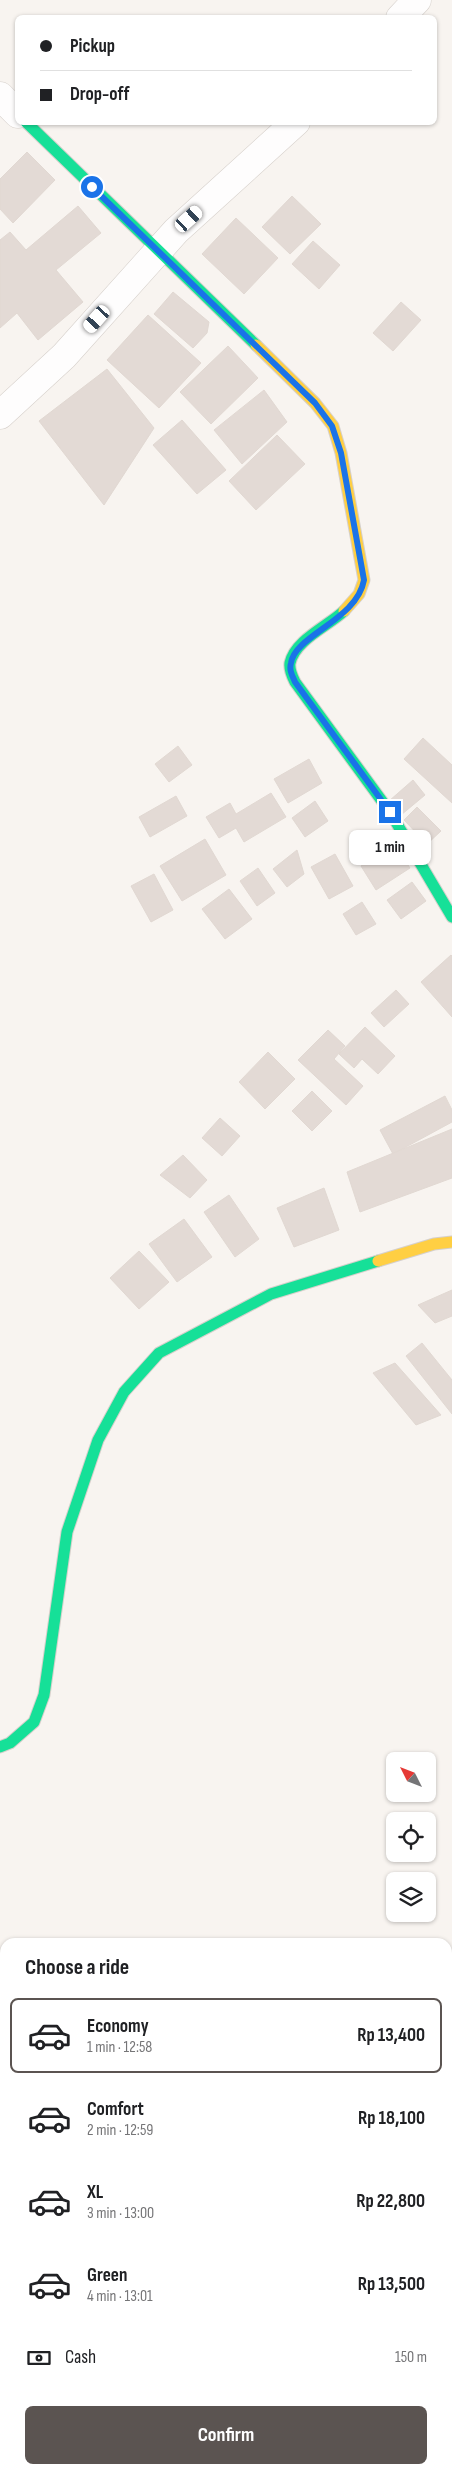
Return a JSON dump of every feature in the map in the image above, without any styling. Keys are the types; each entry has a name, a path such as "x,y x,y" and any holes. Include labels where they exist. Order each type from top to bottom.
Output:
{"street":[{"path":"403,15 416,0"},
{"path":"0,96 15,111"},
{"path":"29,125 315,403 332,426 341,453 364,580 362,592 354,603 297,650 290,661 291,672 295,682 390,812 452,916"},
{"path":"0,415 64,356 176,231 293,125"},
{"path":"0,1747 10,1743 34,1722 44,1695 67,1532 98,1440 124,1392 159,1353 271,1294 434,1244 452,1242"}],"building":[{"path":"27,152 55,180 13,223 0,209 0,179"},
{"path":"292,196 321,224 290,254 262,227"},
{"path":"78,206 101,233 56,270 83,302 38,340 17,313 0,328 0,240 10,232 26,250"},
{"path":"236,218 278,258 244,294 202,254"},
{"path":"313,241 340,265 319,289 292,264"},
{"path":"173,292 209,322 207,333 193,348 154,314"},
{"path":"401,302 421,320 393,351 373,333"},
{"path":"148,315 201,363 159,408 107,360"},
{"path":"228,346 258,378 211,424 180,392"},
{"path":"107,369 154,428 104,505 39,421"},
{"path":"264,390 287,422 242,464 214,430"},
{"path":"182,420 226,470 197,494 153,445"},
{"path":"277,435 305,464 256,510 229,481"},
{"path":"423,738 452,765 452,803 404,759"},
{"path":"178,746 192,765 169,782 155,764"},
{"path":"309,759 322,783 288,803 274,779"},
{"path":"413,780 425,795 401,815 389,801"},
{"path":"271,793 286,817 244,842 236,828 219,838 206,817 230,803 236,814"},
{"path":"176,796 187,816 150,837 139,817"},
{"path":"315,801 328,821 305,837 292,818"},
{"path":"417,807 441,831 427,844 404,820"},
{"path":"205,839 226,875 182,901 160,866"},
{"path":"394,844 410,868 376,890 361,866"},
{"path":"297,850 304,874 287,887 273,869"},
{"path":"335,854 353,886 329,899 311,867"},
{"path":"258,868 275,893 257,906 240,881"},
{"path":"154,874 173,910 151,922 131,886"},
{"path":"412,882 426,901 401,919 387,900"},
{"path":"229,889 252,919 225,939 202,909"},
{"path":"362,902 376,924 356,935 343,914"},
{"path":"452,956 452,1017 421,982"},
{"path":"396,990 409,1004 384,1027 371,1013"},
{"path":"365,1027 395,1056 378,1074 362,1059 354,1068 339,1054"},
{"path":"328,1030 345,1046 334,1059 363,1086 346,1105 298,1060"},
{"path":"268,1052 295,1079 265,1109 239,1082"},
{"path":"312,1091 332,1111 312,1131 292,1111"},
{"path":"445,1096 452,1110 452,1122 393,1154 380,1130"},
{"path":"220,1118 240,1136 222,1156 202,1138"},
{"path":"452,1129 452,1178 360,1212 347,1172"},
{"path":"183,1155 207,1180 190,1198 160,1175"},
{"path":"324,1188 339,1230 294,1247 277,1208"},
{"path":"229,1195 259,1239 235,1257 204,1212"},
{"path":"184,1219 212,1257 177,1282 149,1244"},
{"path":"139,1251 169,1282 139,1309 110,1278"},
{"path":"452,1290 452,1316 435,1323 418,1305"},
{"path":"422,1343 452,1380 452,1414 406,1356"},
{"path":"395,1363 441,1415 416,1425 373,1373"}],"traffic: fast":[{"path":"29,125 256,345"},
{"path":"344,611 298,647 290,663 292,675 295,682 390,812 452,917"},
{"path":"0,1747 10,1743 34,1722 44,1695 67,1532 98,1440 124,1392 159,1353 271,1294 378,1261"}],"traffic: slow":[{"path":"256,345 315,403 333,426 341,453 364,580 359,594 344,611"},
{"path":"378,1261 434,1244 452,1242"}],"route":[{"path":"92,187 315,403 332,426 341,453 364,580 362,592 354,603 297,650 290,661 291,672 295,682 390,812"}]}
